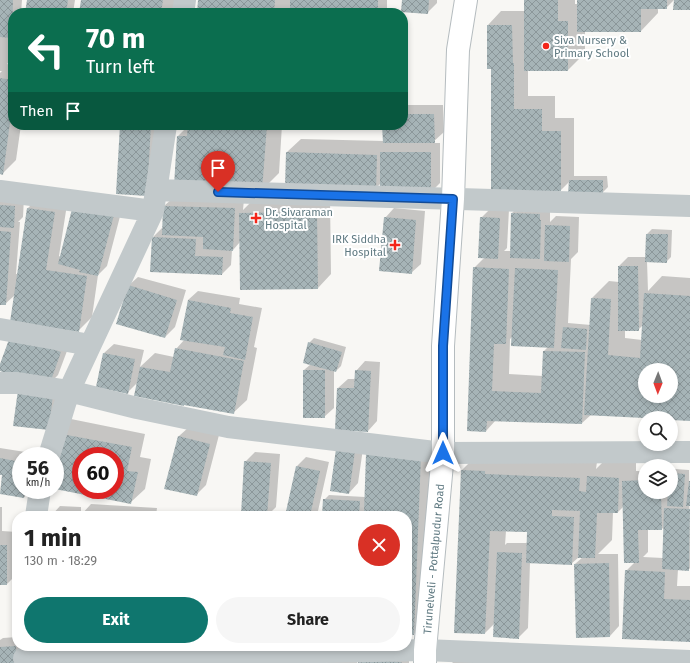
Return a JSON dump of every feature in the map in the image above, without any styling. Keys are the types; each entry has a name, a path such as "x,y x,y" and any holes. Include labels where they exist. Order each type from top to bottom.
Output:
{"main road":[{"name":"Tirunelveli - Pottalpudur Road","path":"425,657 443,453 443,346 453,199 458,50 466,0"}],"street":[{"path":"52,447 69,391 154,201 165,130"},
{"path":"0,191 154,201 453,199 690,206"},
{"path":"0,329 90,345"},
{"path":"0,383 18,383 69,391 137,408 228,427 443,453 690,452"},
{"path":"37,511 39,499"},
{"path":"24,656 425,657 690,661"}],"building":[{"path":"0,0 13,0 13,8 8,8 8,38 0,37"},
{"path":"27,0 68,0 67,8 26,8"},
{"path":"81,0 163,0 162,8 80,8"},
{"path":"198,0 275,0 274,8 197,8"},
{"path":"290,0 378,0 378,8 290,8"},
{"path":"402,0 429,0 428,14 408,13 408,8 401,8"},
{"name":"Siva Nursery & Primary School","path":"524,0 558,0 558,21 568,21 568,71 524,71"},
{"name":"Siva Nursery & Primary School","path":"577,0 667,0 667,9 641,9 641,32 577,32"},
{"path":"674,0 690,0 690,10 673,10"},
{"path":"487,25 512,25 514,109 542,109 542,131 561,131 561,191 491,191 491,69 487,69"},
{"path":"0,78 8,79 9,130 3,175 0,174"},
{"path":"408,114 434,114 435,143 383,143 382,130 408,130"},
{"path":"120,130 151,130 147,196 116,194"},
{"path":"188,130 267,130 262,191 174,186 177,136 187,136"},
{"path":"286,152 377,155 376,190 285,187"},
{"path":"380,152 431,152 431,193 380,193"},
{"path":"569,180 603,180 603,193 568,193"},
{"path":"0,205 15,206 14,228 0,227"},
{"path":"73,205 114,215 98,276 79,272 80,270 58,264"},
{"path":"163,206 235,208 233,251 203,249 203,237 162,235"},
{"path":"27,208 55,212 46,270 87,276 79,332 10,322"},
{"path":"317,212 318,289 240,290 239,213"},
{"path":"511,213 540,214 540,259 510,258"},
{"path":"384,217 416,220 412,274 379,271"},
{"path":"480,217 500,218 498,259 478,258"},
{"path":"545,225 570,226 569,262 544,261"},
{"path":"0,231 11,232 6,305 0,305"},
{"path":"646,234 668,234 667,263 645,262"},
{"path":"152,237 196,239 195,256 223,257 222,275 150,272"},
{"path":"618,266 638,266 639,331 618,331"},
{"path":"473,267 509,269 506,344 494,344 492,391 541,393 543,351 585,352 582,424 487,421 486,432 467,431"},
{"path":"515,268 558,270 554,348 511,346"},
{"path":"128,285 177,300 165,338 116,324"},
{"path":"644,293 690,296 690,421 678,420 678,411 638,411 638,418 584,415 591,298 611,299 608,355 640,358"},
{"path":"188,300 231,308 230,313 253,317 245,360 223,355 225,347 180,340"},
{"path":"563,327 587,329 586,350 561,348"},
{"path":"11,334 61,352 49,386 24,380 0,371 0,364"},
{"path":"308,342 342,352 336,372 303,363"},
{"path":"175,348 244,361 234,414 134,396 140,367 170,372"},
{"path":"103,353 135,359 128,394 96,387"},
{"path":"303,370 325,370 325,418 303,418"},
{"path":"355,370 371,371 368,432 335,430 337,388 354,388"},
{"path":"18,390 53,394 49,430 13,426"},
{"path":"56,433 132,447 127,471 138,472 131,504 106,499 124,499 124,447 72,447 72,492 64,491 64,447 56,447"},
{"path":"178,436 210,444 197,496 164,489"},
{"path":"336,449 355,451 349,494 330,491"},
{"path":"366,454 421,456 414,635 412,635 412,511 364,511"},
{"path":"0,458 12,460 12,496 0,494 2,475 0,475"},
{"path":"244,461 271,463 267,511 241,511"},
{"path":"296,466 320,471 311,511 286,511"},
{"path":"461,470 485,471 485,474 580,478 579,491 586,492 587,476 619,478 618,513 597,513 595,558 578,558 580,511 552,510 552,516 574,517 572,565 526,563 527,532 490,531 485,634 454,633"},
{"path":"678,474 685,474 683,507 667,506 668,499 678,499"},
{"path":"638,480 638,499 661,499 662,530 638,530 639,563 624,563 622,481"},
{"path":"689,481 690,506 686,506"},
{"path":"323,499 360,501 359,511 322,511"},
{"path":"664,508 690,509 689,571 662,569"},
{"path":"0,545 7,545 7,585 0,585"},
{"path":"497,552 522,553 519,639 493,637"},
{"path":"609,563 610,637 576,638 574,564"},
{"path":"625,570 665,572 664,599 690,600 690,642 622,639"},
{"path":"12,646 12,651 16,651 17,663 0,663 0,647"},
{"path":"358,659 402,662 358,663"}],"place":[{"name":"Siva Nursery & Primary School","path":"546,46"},
{"name":"Dr. Sivaraman Hospital","path":"256,218"},
{"name":"IRK Siddha Hospital","path":"395,245"}],"route":[{"path":"218,192 453,199 443,346 443,453"}]}
